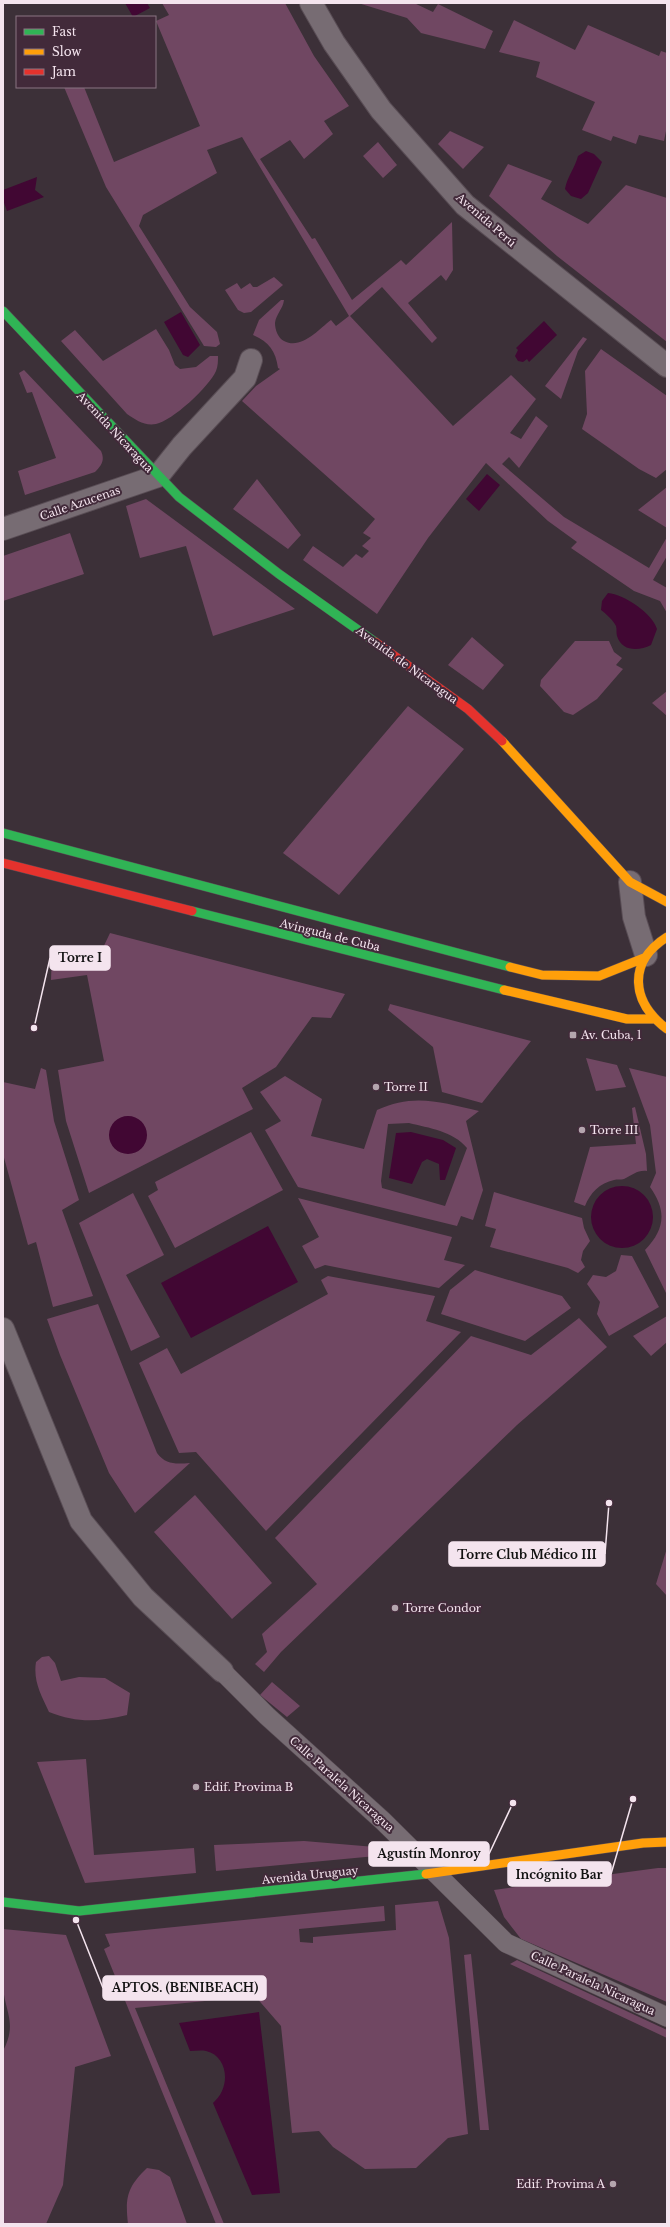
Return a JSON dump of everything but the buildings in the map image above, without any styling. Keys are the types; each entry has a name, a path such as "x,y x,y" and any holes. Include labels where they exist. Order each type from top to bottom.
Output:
{"street":[{"name":"Avenida Perú","path":"311,3 334,43 381,110 465,205 667,366"},
{"name":"Avenida Nicaragua","path":"3,311 158,476 182,446 245,378 251,360"},
{"name":"Calle Azucenas","path":"3,530 158,476"},
{"name":"Avenida de Nicaragua","path":"158,476 179,497 280,574 468,709 495,733 630,882 667,902"},
{"name":"Avinguda de Cuba","path":"3,833 542,975 599,976 645,957"},
{"name":"Avinguda de Cuba","path":"3,863 556,1003 627,1019 653,1019"},
{"path":"630,882 634,918 645,957"},
{"path":"667,937 653,946 645,957 639,972 638,986 641,1000 647,1014 667,1029"},
{"path":"3,1329 80,1521 143,1597 222,1671"},
{"name":"Avenida Uruguay","path":"3,1902 79,1911 437,1873 643,1843 667,1842"}],"lane":[{"name":"Calle Paralela Nicaragua","path":"222,1671 267,1716 383,1821 506,1943 667,2017"}],"shaded area":[{"path":"125,3 147,3 150,8 132,16"},
{"path":"162,3 285,3 314,56 349,106 324,121 333,134 304,159 290,140 260,159 312,239 315,238 352,300 401,260 406,265 452,222 453,270 446,281 441,275 408,303 437,338 432,343 382,287 350,316 453,426 511,375 536,399 510,433 521,439 536,416 548,426 519,468 509,457 502,464 564,517 649,568 667,537 667,556 653,580 667,588 667,613 660,601 634,591 571,548 577,542 548,521 486,463 428,538 377,614 303,560 313,546 343,567 356,554 362,558 369,551 362,546 371,538 363,533 375,519 242,401 256,386 280,369 278,368 277,362 270,347 263,340 253,335 259,320 281,300 284,300 275,323 277,334 284,341 290,343 297,343 309,338 331,320 336,326 349,316 242,137 207,150 217,173 143,215 139,226 190,307 217,332 220,344 216,347 204,346 106,187 64,88 84,88 114,162 200,126 156,21 169,15"},
{"path":"358,3 414,3 433,12 438,4 493,31 485,49 421,33 407,18"},
{"path":"514,20 575,50 588,25 659,56 661,51 667,53 667,126 664,141 639,135 636,144 613,136 611,141 582,130 595,102 536,77 540,62 499,52"},
{"path":"450,131 484,147 463,169 438,144"},
{"path":"378,142 397,165 383,178 363,156"},
{"path":"586,151 594,154 602,162 588,193 581,199 571,196 565,189 567,180 578,156"},
{"path":"508,164 552,181 541,199 588,224 626,185 667,198 667,342 557,256 489,196"},
{"path":"37,177 35,190 44,197 7,211 3,200 3,190"},
{"path":"274,277 283,285 251,312 244,313 238,310 225,290 237,283 241,289 250,283 253,287 257,287"},
{"path":"181,312 200,345 188,357 183,355 164,322"},
{"path":"544,321 557,335 529,362 527,359 523,362 518,361 515,356 518,350 516,348"},
{"path":"156,329 169,350 175,365 180,369 196,367 210,356 218,356 218,365 212,378 198,394 171,417 156,424 144,423 127,414 61,341 75,330 103,361"},
{"path":"583,337 587,339 578,351 561,399 545,386"},
{"path":"601,349 667,396 667,469 656,478 639,469 582,429 587,414 585,371"},
{"path":"24,370 101,451 103,457 101,465 95,472 25,495 18,471 56,458 32,392 27,393 19,373"},
{"path":"487,474 500,485 479,511 466,499"},
{"path":"257,479 301,535 288,549 233,509"},
{"path":"667,487 667,528 638,510"},
{"path":"146,499 295,609 213,636 186,546 140,558 126,506"},
{"path":"70,533 84,574 3,601 3,556"},
{"path":"608,593 615,594 629,601 650,617 657,629 651,645 631,649 619,641 615,624 601,610 602,601"},
{"path":"472,637 504,665 483,690 448,665"},
{"path":"575,641 609,641 614,652 622,658 616,665 623,669 597,699 573,715 564,712 540,686 541,680"},
{"path":"667,691 667,716 652,703"},
{"path":"408,706 464,749 339,895 283,853"},
{"path":"110,933 345,994 331,1018 312,1017 276,1067 242,1088 253,1109 89,1193 66,1121 58,1070 104,1061 87,975 51,980 52,951 101,952"},
{"path":"390,1004 531,1041 482,1103 442,1092 433,1047 388,1010"},
{"path":"586,1058 617,1065 626,1087 596,1091"},
{"path":"41,1068 46,1070 54,1121 79,1200 62,1210 93,1296 53,1307 36,1242 28,1245 3,1154 3,1082 35,1089"},
{"path":"629,1068 667,1077 666,1293 645,1250 657,1235 660,1227 661,1212 659,1204 650,1187 656,1173 650,1125"},
{"path":"285,1076 322,1099 311,1136 364,1149 377,1110 390,1105 415,1100 440,1102 479,1111 466,1121 483,1190 473,1220 461,1216 457,1226 298,1187 265,1130 281,1121 260,1092","holes":["409,1123 448,1134 461,1142 467,1148 445,1206 382,1188 381,1181 388,1124"]},
{"path":"635,1107 646,1154 647,1171 638,1172 624,1179 609,1181 600,1186 590,1197 585,1206 574,1202 590,1147 636,1144 632,1108"},
{"path":"124,1116 132,1116 142,1121 146,1128 146,1142 142,1149 132,1154 124,1154 114,1149 112,1146 109,1139 109,1131 114,1121 117,1119"},
{"path":"251,1132 283,1190 175,1248 148,1196 158,1190 155,1182"},
{"path":"411,1132 443,1140 456,1148 445,1180 440,1180 439,1164 427,1159 422,1162 412,1184 389,1178 396,1133"},
{"path":"622,1186 639,1191 644,1195 648,1200 653,1217 648,1234 644,1239 639,1243 622,1248 605,1243 600,1239 596,1234 591,1217 596,1200 600,1195 605,1191"},
{"path":"494,1192 582,1218 584,1228 590,1241 583,1251 581,1260 585,1267 578,1273 568,1268 490,1247 496,1229 485,1226"},
{"path":"133,1193 164,1255 126,1275 160,1337 131,1351 79,1223"},
{"path":"298,1198 452,1237 444,1260 465,1265 439,1288 325,1265 315,1269 302,1246 319,1237"},
{"path":"268,1226 298,1282 191,1338 161,1283"},
{"path":"621,1255 632,1256 659,1307 609,1336 597,1314 600,1302 587,1284 593,1275 606,1277 616,1271"},
{"path":"475,1270 562,1296 571,1308 525,1341 441,1314 450,1290"},
{"path":"328,1276 435,1296 426,1321 461,1332 266,1531 196,1452 179,1453 139,1363 167,1348 181,1374 328,1294 321,1280"},
{"path":"98,1304 157,1453 168,1462 190,1463 135,1513 109,1473 60,1355 47,1319"},
{"path":"667,1316 667,1342 651,1356 633,1336"},
{"path":"579,1318 607,1347 517,1425 281,1652 264,1672 255,1664 267,1652 262,1634 317,1584 275,1538 471,1336 531,1355"},
{"path":"195,1495 272,1583 232,1619 154,1532"},
{"path":"667,1548 667,1596 656,1584"},
{"path":"49,1656 55,1663 61,1681 79,1677 105,1678 130,1693 127,1715 107,1719 78,1720 49,1712 38,1688 35,1669 36,1662 42,1657"},
{"path":"272,1682 300,1706 287,1717 260,1695"},
{"path":"86,1759 94,1855 194,1848 196,1873 85,1883 37,1762"},
{"path":"304,1841 375,1847 376,1856 216,1871 214,1845"},
{"path":"667,1868 667,2002 521,1939 504,1917 494,1890"},
{"path":"438,1901 449,1938 468,2134 448,2138 416,2168 365,2169 333,2147 319,2131 292,2133 281,2026 255,1996 135,2008 224,2224 216,2224 104,1949 110,1946 105,1934 384,1906 385,1921 299,1929 300,1942 313,1943 313,1937 396,1930 395,1905"},
{"path":"3,1929 66,1935 111,2056 75,2067 63,2185 46,2224 3,2224 3,2051 7,2042 10,2026 2,1981"},
{"path":"471,1954 489,2130 480,2130 464,1955"},
{"path":"517,1960 667,2030 667,2038 510,1964"},
{"path":"259,2012 280,2193 252,2195 213,2103 220,2095 224,2085 225,2073 221,2061 212,2053 206,2051 190,2051 179,2023"},
{"path":"147,2168 159,2170 170,2177 187,2224 128,2224 127,2200 131,2187"}],"traffic: fast":[{"path":"3,311 179,497 279,574 375,642"},
{"path":"3,833 510,967"},
{"path":"192,911 504,990"},
{"path":"3,1902 79,1911 426,1874"}],"traffic: slow":[{"path":"502,741 630,882 667,902"},
{"path":"667,937 654,947 645,958 640,970 638,982 646,1007 667,1029"},
{"path":"510,967 542,975 599,976 644,958"},
{"path":"504,990 627,1019 653,1019"},
{"path":"426,1874 643,1843 667,1842"}],"traffic: jam":[{"path":"375,642 468,709 502,741"},
{"path":"3,863 192,911"}],"place":[{"name":"Torre I","path":"34,1028"},
{"name":"Av. Cuba, 1","path":"573,1035"},
{"name":"Torre II","path":"376,1087"},
{"name":"Torre III","path":"582,1130"},
{"name":"Torre Club Médico III","path":"609,1503"},
{"name":"Torre Condor","path":"395,1608"},
{"name":"Edif. Provima B","path":"196,1787"},
{"name":"Incógnito Bar","path":"633,1799"},
{"name":"Agustín Monroy","path":"513,1803"},
{"name":"APTOS. (BENIBEACH)","path":"76,1920"},
{"name":"Edif. Provima A","path":"613,2184"}]}
